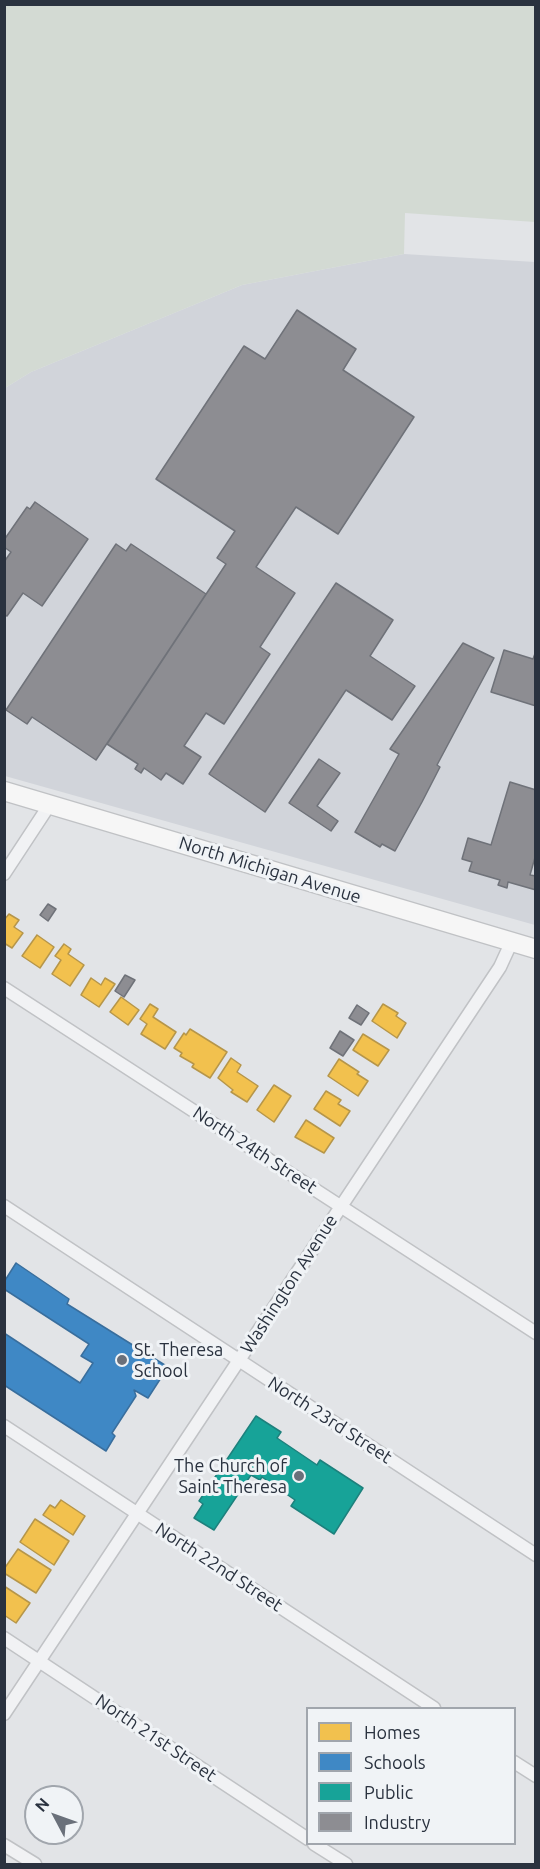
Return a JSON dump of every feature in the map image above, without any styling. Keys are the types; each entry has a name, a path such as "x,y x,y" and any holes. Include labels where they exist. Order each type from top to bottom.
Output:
{"street":[{"name":"North Michigan Avenue","path":"4,790 536,950"},
{"path":"4,874 50,804"},
{"name":"Washington Avenue","path":"4,1714 500,968 511,943"},
{"name":"North 24th Street","path":"4,988 536,1333"},
{"name":"North 23rd Street","path":"4,1206 536,1556"},
{"name":"North 22nd Street","path":"4,1426 432,1707"},
{"name":"North 21st Street","path":"4,1638 306,1838"},
{"path":"516,1763 536,1776"},
{"path":"4,1845 35,1864"},
{"path":"316,1845 346,1864"}],"shaded area":[{"path":"5,4 535,5 535,222 405,213 404,254 242,285 31,372 5,388"},
{"path":"404,254 535,262 535,925 5,776 5,388 31,372 242,285"}],"building: Homes":[{"path":"9,914 19,920 14,927 23,933 12,948 4,943 4,920"},
{"path":"37,935 54,947 40,968 22,956"},
{"path":"64,944 71,949 68,954 84,965 70,986 52,974 61,960 55,956"},
{"path":"91,978 101,985 105,978 115,984 99,1007 81,995"},
{"path":"121,997 139,1010 128,1025 110,1012"},
{"path":"150,1004 158,1009 153,1017 176,1032 165,1049 141,1034 147,1024 140,1019"},
{"path":"383,1004 398,1013 396,1016 406,1023 397,1038 372,1021"},
{"path":"190,1029 227,1052 210,1078 192,1067 194,1064 180,1056 182,1053 174,1048 184,1033 186,1035"},
{"path":"363,1034 389,1050 378,1066 353,1050"},
{"path":"231,1058 241,1065 237,1072 258,1086 247,1102 231,1092 233,1090 218,1078"},
{"path":"339,1059 368,1081 358,1096 328,1076"},
{"path":"274,1085 291,1096 274,1122 257,1110"},
{"path":"326,1091 341,1100 338,1104 350,1111 340,1126 314,1109"},
{"path":"306,1120 334,1138 324,1153 295,1137"},
{"path":"61,1500 85,1516 73,1535 43,1515 50,1505 55,1508"},
{"path":"35,1519 69,1541 54,1565 20,1542"},
{"path":"18,1549 51,1570 36,1593 4,1573 4,1569"},
{"path":"4,1586 30,1603 16,1623 4,1615"}],"building: Schools":[{"name":"St. Theresa School","path":"16,1263 69,1299 67,1304 168,1367 148,1398 134,1390 136,1396 112,1433 115,1436 106,1451 4,1385 4,1333 80,1383 93,1363 81,1356 89,1344 4,1289 4,1282"}],"building: Public":[{"name":"The Church of Saint Theresa","path":"256,1416 281,1432 277,1438 317,1465 320,1460 363,1488 334,1534 291,1506 295,1500 262,1477 260,1480 251,1475 214,1530 194,1518 203,1504 199,1501"}],"building: Industry":[{"path":"297,310 356,349 343,370 414,417 338,534 296,507 256,567 295,593 260,647 270,654 224,724 206,713 184,746 201,757 183,784 166,773 161,780 144,768 141,773 135,769 138,764 107,744 226,564 217,558 235,531 156,479 244,346 265,359"},
{"path":"35,502 88,539 42,606 23,593 7,616 4,615 4,562 11,552 4,547 4,540 27,507 30,509"},
{"path":"116,544 126,551 131,544 206,594 96,760 32,717 27,724 6,710"},
{"path":"336,583 393,620 370,656 415,686 392,720 346,690 265,812 209,774"},
{"path":"463,643 494,658 437,765 440,767 395,851 382,844 380,847 355,832 399,754 390,749"},
{"path":"504,650 533,659 536,651 536,706 491,692"},
{"path":"319,759 340,773 317,806 338,821 331,831 289,803"},
{"path":"510,782 536,790 536,854 530,875 536,876 536,890 508,882 507,888 498,885 500,880 469,871 472,862 462,859 468,838 491,845"},
{"path":"48,904 56,909 48,921 40,915"},
{"path":"125,975 135,980 124,997 115,991"},
{"path":"357,1005 369,1013 361,1025 349,1018"},
{"path":"340,1031 354,1040 343,1056 330,1048"}],"place":[{"name":"St. Theresa School","path":"122,1360"},
{"name":"The Church of Saint Theresa","path":"299,1476"}]}
